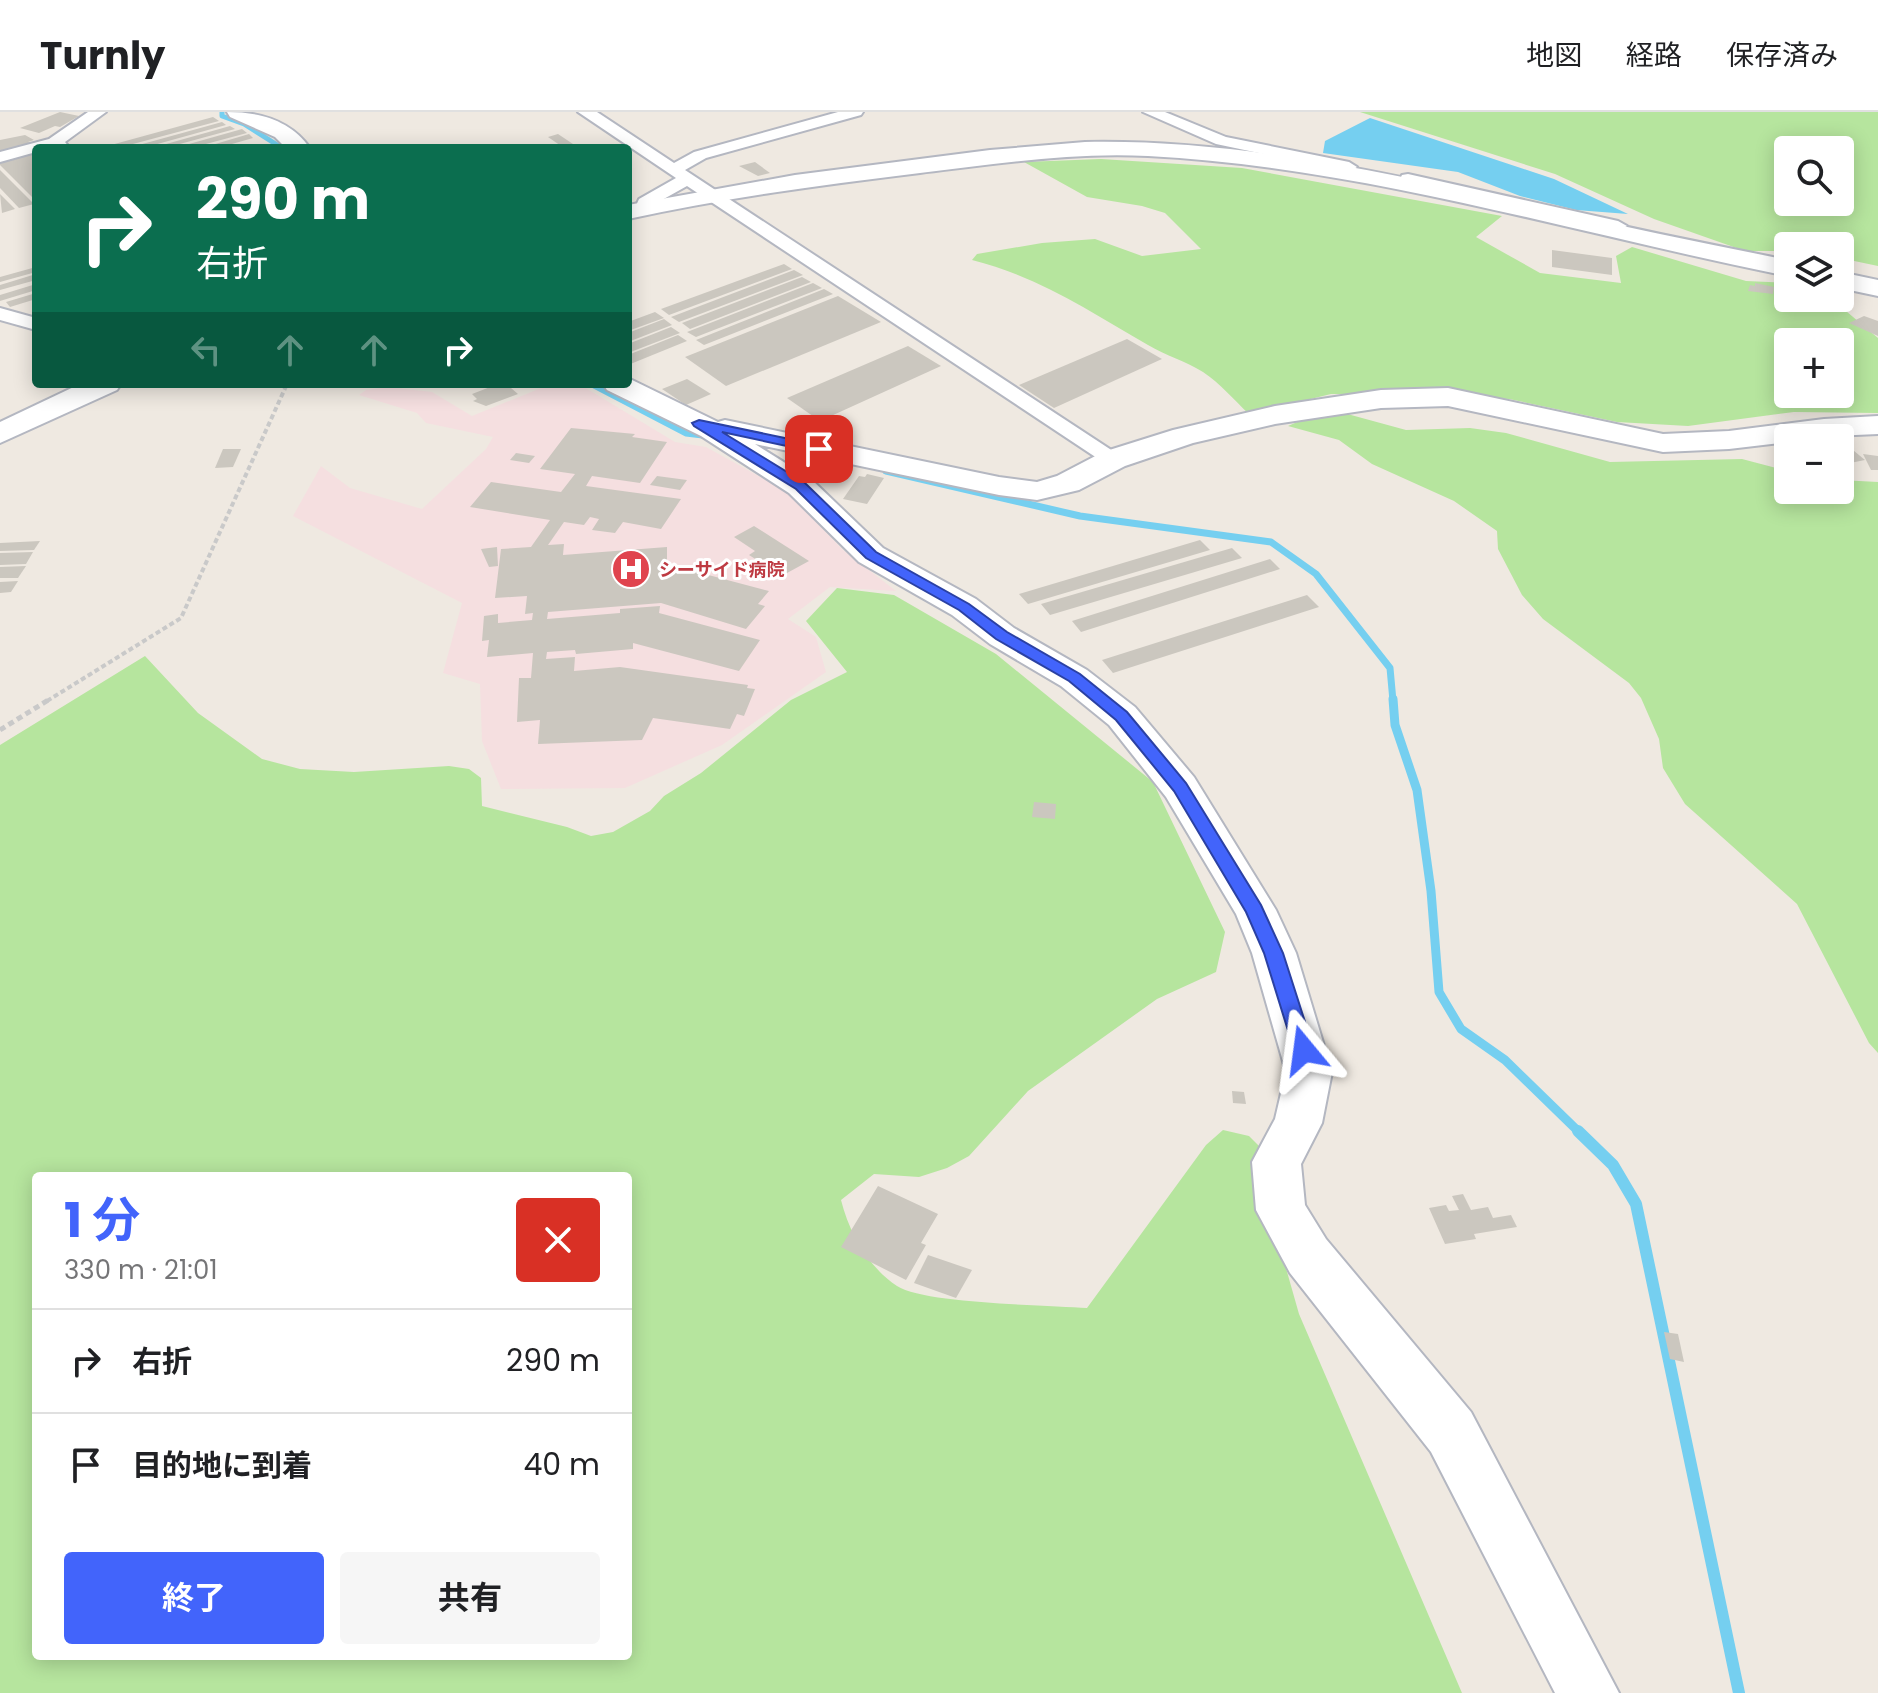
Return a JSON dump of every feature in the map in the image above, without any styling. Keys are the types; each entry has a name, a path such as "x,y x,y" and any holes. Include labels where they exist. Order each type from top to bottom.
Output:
{"street":[{"path":"60,144 98,112"},
{"path":"238,112 283,132 295,144"},
{"path":"586,112 1114,459"},
{"path":"673,170 700,155 855,112"},
{"path":"1151,112 1222,141 1499,198 1774,263"},
{"path":"636,210 714,194 1022,153 1086,148 1195,152 1272,161 1414,186 1626,235 1774,263"},
{"path":"0,157 32,150"},
{"path":"636,210 674,184 689,180"},
{"path":"1854,283 1878,288"},
{"path":"0,314 32,323"},
{"path":"0,434 96,388"},
{"path":"625,388 716,433 800,486 871,555 964,607 1002,636 1074,678 1122,716 1180,787 1255,910 1274,953 1309,1072 1298,1123 1276,1162 1281,1210 1308,1256 1451,1432 1588,1693"},
{"path":"716,433 1037,491 1068,483 1114,459 1184,436 1275,415 1381,399 1448,397 1663,443 1729,440 1878,425"}],"path":[{"path":"0,730 181,618 285,388"}],"shaded area":[{"name":"シーサイド病院","path":"397,388 432,392 472,416 541,388 586,388 675,442 706,447 786,491 843,550 896,591 830,587 788,619 816,637 826,672 722,745 625,788 501,789 482,741 480,684 443,673 462,603 293,516 321,466 350,488 422,509 486,449 493,437 426,423 417,413 359,395 366,390"}],"green space":[{"path":"1360,112 1878,112 1878,266 1854,261 1854,232 1774,232 1774,251 1745,251 1654,219 1555,174"},
{"path":"1101,159 1242,168 1502,216 1476,237 1540,273 1621,283 1616,256 1632,247 1746,281 1774,282 1774,312 1847,312 1878,338 1878,413 1794,412 1688,426 1617,422 1509,399 1331,394 1249,414 1215,381 1196,368 1155,349 1041,285 972,260 977,254 1042,243 1095,239 1142,256 1201,249 1165,213 1087,197 1024,162"},
{"path":"1323,411 1340,412 1406,430 1470,428 1506,433 1610,462 1742,459 1774,467 1774,504 1854,504 1854,481 1878,482 1878,1053 1869,1043 1797,904 1685,804 1663,768 1659,739 1641,698 1629,683 1543,619 1522,595 1498,549 1497,531 1454,501 1372,464 1339,440 1288,426"},
{"path":"837,588 894,595 996,654 1153,782 1225,932 1216,972 1157,999 1028,1091 969,1156 947,1168 919,1177 874,1174 841,1200 861,1248 887,1278 912,1292 959,1300 1087,1308 1206,1145 1223,1130 1249,1136 1270,1157 1274,1226 1299,1314 1462,1693 0,1693 0,745 145,656 198,713 262,759 300,769 354,772 449,766 469,769 481,778 482,806 591,836 613,832 650,811 664,796 701,773 791,700 847,672 806,621"}],"water":[{"path":"1370,118 1554,179 1628,214 1576,210 1520,196 1458,172 1323,153 1325,141"}],"building":[{"path":"60,112 79,116 60,127 39,133 20,128"},
{"path":"213,117 219,121 133,144 115,144"},
{"path":"222,122 226,125 157,144 142,144"},
{"path":"230,126 235,129 180,144 166,144"},
{"path":"242,129 247,133 206,144 189,144"},
{"path":"249,134 253,138 232,144 215,144"},
{"path":"558,134 573,144 558,144 548,137"},
{"path":"25,135 34,140 0,154 0,140"},
{"path":"32,154 32,197 0,165 0,162"},
{"path":"755,162 770,173 758,176 739,166"},
{"path":"0,170 32,205 19,208 0,188"},
{"path":"0,194 15,209 2,213"},
{"path":"1552,250 1612,258 1612,275 1552,267"},
{"path":"784,264 792,269 669,315 661,309"},
{"path":"32,268 32,273 0,282 0,277"},
{"path":"794,270 803,275 679,322 671,317"},
{"path":"32,275 32,281 0,290 0,285"},
{"path":"802,277 811,282 690,329 682,323"},
{"path":"813,283 822,288 696,337 687,332"},
{"path":"1755,283 1774,287 1773,294 1748,291 1750,285 1755,286"},
{"path":"32,285 32,291 0,301 0,295"},
{"path":"824,289 833,294 704,345 696,340"},
{"path":"32,294 32,300 10,307 6,302"},
{"path":"838,296 881,322 726,386 685,357"},
{"path":"655,312 664,318 632,330 632,321"},
{"path":"1864,316 1878,321 1878,336 1849,323"},
{"path":"664,319 672,325 632,340 632,331"},
{"path":"671,327 680,333 632,351 632,342"},
{"path":"678,335 687,341 632,363 632,353"},
{"path":"1127,339 1162,359 1054,408 1019,385"},
{"path":"908,346 941,366 820,421 787,398"},
{"path":"687,379 711,394 686,405 662,389"},
{"path":"488,388 511,388 518,394 486,406 473,401 477,399 472,394"},
{"path":"571,428 635,434 632,437 667,442 640,483 592,476 586,486 681,499 661,529 623,522 615,533 592,530 599,519 590,517 584,525 564,522 548,545 564,544 563,555 667,547 667,564 769,591 758,604 765,606 746,629 661,603 548,612 547,619 660,606 659,613 760,640 739,671 633,643 633,649 576,654 575,650 547,652 546,659 575,657 574,671 620,667 748,685 747,688 755,689 744,716 737,714 730,729 653,718 642,740 538,744 540,720 517,722 519,678 531,678 533,653 487,657 489,640 482,641 484,616 498,614 498,623 532,620 533,613 525,614 527,596 495,598 501,549 531,547 550,520 470,507 491,482 561,492 575,474 540,469"},
{"path":"223,449 241,449 233,467 215,468"},
{"path":"1854,451 1865,460 1854,462"},
{"path":"516,453 535,456 529,463 510,460"},
{"path":"1863,454 1878,456 1878,470 1871,470"},
{"path":"867,474 884,478 867,504 843,499 859,476 865,477"},
{"path":"657,476 687,480 680,490 650,485"},
{"path":"754,526 809,561 787,573 765,559 760,562 749,555 755,551 734,537"},
{"path":"1200,540 1210,550 1028,604 1019,594"},
{"path":"40,541 34,550 0,551 0,543"},
{"path":"497,547 498,566 489,567 481,549"},
{"path":"1232,548 1242,558 1050,615 1041,604"},
{"path":"33,552 26,564 0,565 0,553"},
{"path":"1270,559 1280,569 1081,632 1072,621"},
{"path":"26,566 18,578 0,578 0,567"},
{"path":"18,581 11,592 0,593 0,582"},
{"path":"1307,595 1319,607 1113,673 1102,660"},
{"path":"1034,802 1056,804 1055,819 1032,817"},
{"path":"1232,1091 1244,1092 1246,1104 1233,1103"},
{"path":"878,1186 938,1214 921,1243 926,1245 906,1280 841,1247"},
{"path":"1463,1194 1471,1210 1488,1207 1493,1218 1511,1215 1517,1227 1474,1234 1476,1239 1445,1244 1429,1208 1446,1205 1449,1211 1459,1210 1452,1196"},
{"path":"928,1255 972,1270 956,1298 914,1283"},
{"path":"1664,1332 1678,1334 1684,1362 1670,1359"}],"waterway":[{"path":"222,112 222,116 244,124 276,144"},
{"path":"600,388 686,433 711,436"},
{"path":"886,471 1080,516 1271,542 1316,574 1390,668 1393,701"},
{"path":"1393,699 1395,725 1417,790 1431,891 1439,992 1461,1029 1505,1060 1580,1133"},
{"path":"1578,1131 1613,1165 1636,1204 1739,1693"}],"place":[{"name":"シーサイド病院","path":"631,569"}],"route":[{"path":"819,449 699,423 800,486 871,555 964,607 1002,636 1074,678 1122,716 1180,787 1255,910 1274,953 1304,1050"}]}
